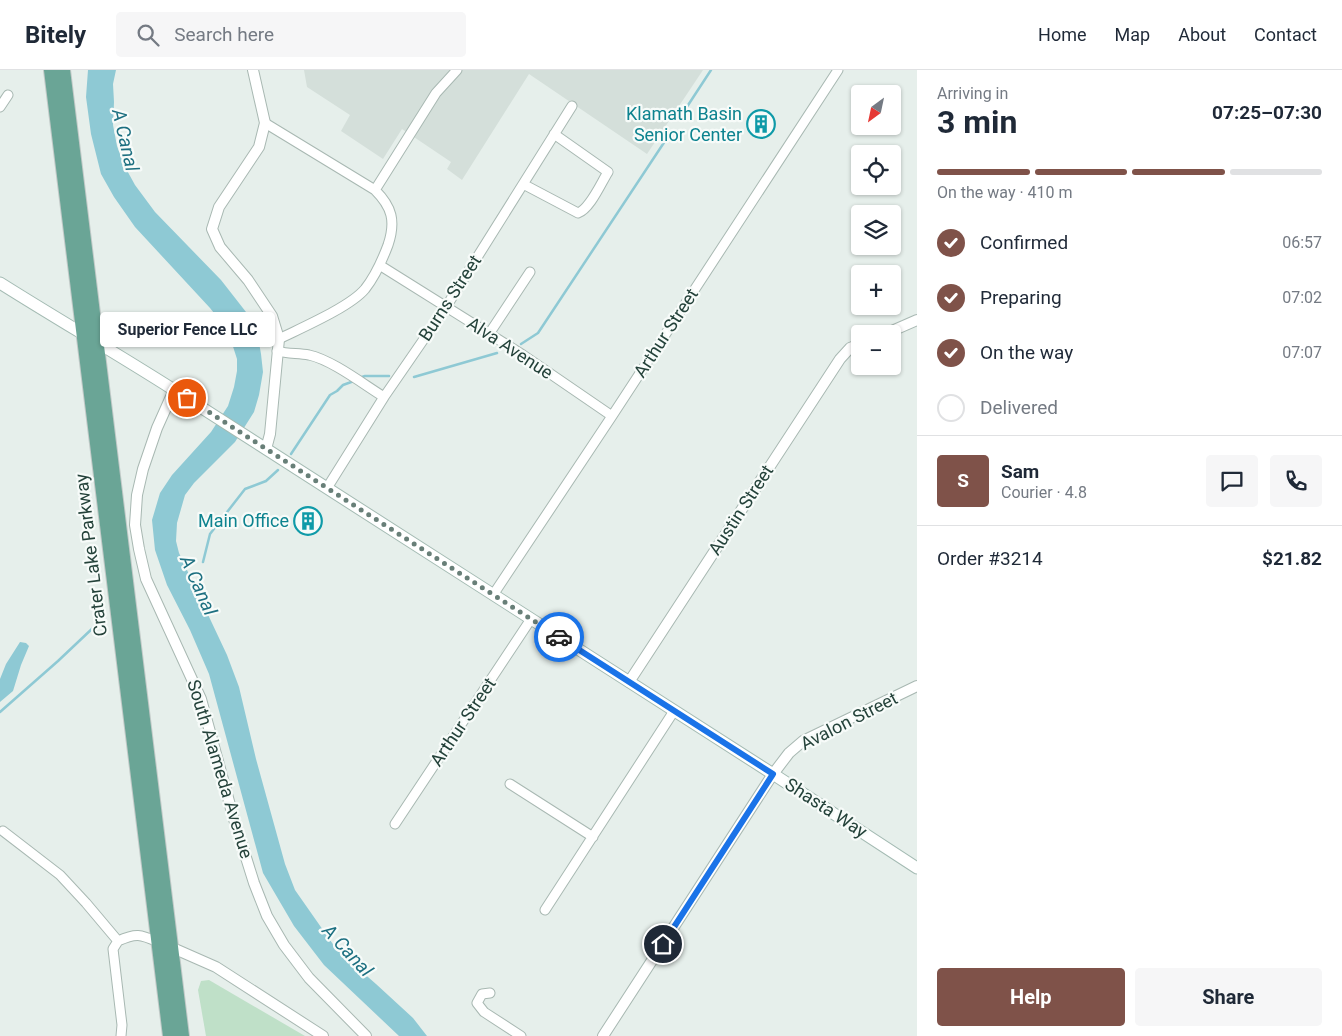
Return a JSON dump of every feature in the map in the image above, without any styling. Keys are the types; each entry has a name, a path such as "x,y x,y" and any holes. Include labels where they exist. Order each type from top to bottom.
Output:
{"main road":[{"name":"Crater Lake Parkway","path":"51,70 170,1036"},
{"name":"Crater Lake Parkway","path":"63,70 182,1036"},
{"name":"Shasta Way","path":"0,283 243,434 917,868"}],"street":[{"path":"253,70 265,123 259,147 220,207 212,229 220,247 248,280 272,316 279,339 270,434 266,449"},
{"path":"374,190 436,93 457,70"},
{"name":"Arthur Street","path":"493,595 838,70"},
{"path":"0,107 8,95"},
{"name":"Burns Street","path":"326,488 384,397 446,307 572,106"},
{"path":"265,123 374,190 385,200 392,213 390,238 381,266 364,291 338,308 279,339"},
{"path":"523,184 578,213 582,212 588,205 608,172 554,134"},
{"name":"Alva Avenue","path":"381,266 489,334 612,416"},
{"path":"489,334 530,272"},
{"path":"901,327 917,320"},
{"name":"Austin Street","path":"629,682 840,359 851,348"},
{"path":"277,351 287,354 308,355 325,361 384,397"},
{"name":"South Alameda Avenue","path":"174,390 157,428 143,469 137,495 135,525 146,579 201,699 233,816 254,883 267,916 284,945 309,978 366,1036"},
{"name":"Arthur Street","path":"395,824 531,619"},
{"name":"Avalon Street","path":"603,1036 789,752 803,741 917,686"},
{"path":"545,910 674,711"},
{"path":"510,784 593,837"},
{"path":"3,831 60,875 118,941"},
{"path":"120,1036 122,1024 113,949 118,941 130,935 142,935 216,967 324,1036"},
{"path":"490,993 482,994 477,1003 484,1012 521,1036"}],"shaded area":[{"path":"304,70 703,70 647,154 529,74 462,180 447,169 451,162 402,129 383,159 341,131 350,115 307,87"}],"green space":[{"path":"209,980 305,1036 206,1036 198,990 201,981"}],"water":[{"path":"88,70 116,70 113,84 113,125 117,146 124,165 135,185 155,212 221,280 246,312 258,337 263,372 254,412 235,442 194,483 185,495 177,523 176,541 179,553 227,655 239,687 256,759 285,864 295,890 337,950 413,1018 427,1036 399,1036 324,965 294,926 263,873 209,674 190,630 167,585 155,550 152,520 160,493 172,475 211,432 228,406 234,387 237,359 228,331 210,308 135,227 101,174 91,134 86,97"},
{"path":"20,642 26,643 29,646 13,691 0,702 0,679 6,664"}],"waterway":[{"path":"679,119 711,70"},
{"path":"521,344 538,333 669,135"},
{"path":"414,377 497,353"},
{"path":"359,378 365,376 389,376"},
{"path":"291,454 330,395 343,385 354,381"},
{"name":"A Canal","path":"203,562 210,534 245,489 266,481 278,470"},
{"path":"0,712 95,626"}],"way so far":[{"path":"187,398 559,637"}],"place":[{"name":"Klamath Basin Senior Center","path":"761,124"},
{"name":"Superior Fence LLC","path":"187,398"},
{"name":"Main Office","path":"308,521"}],"route":[{"path":"559,637 773,774 663,944"}]}
